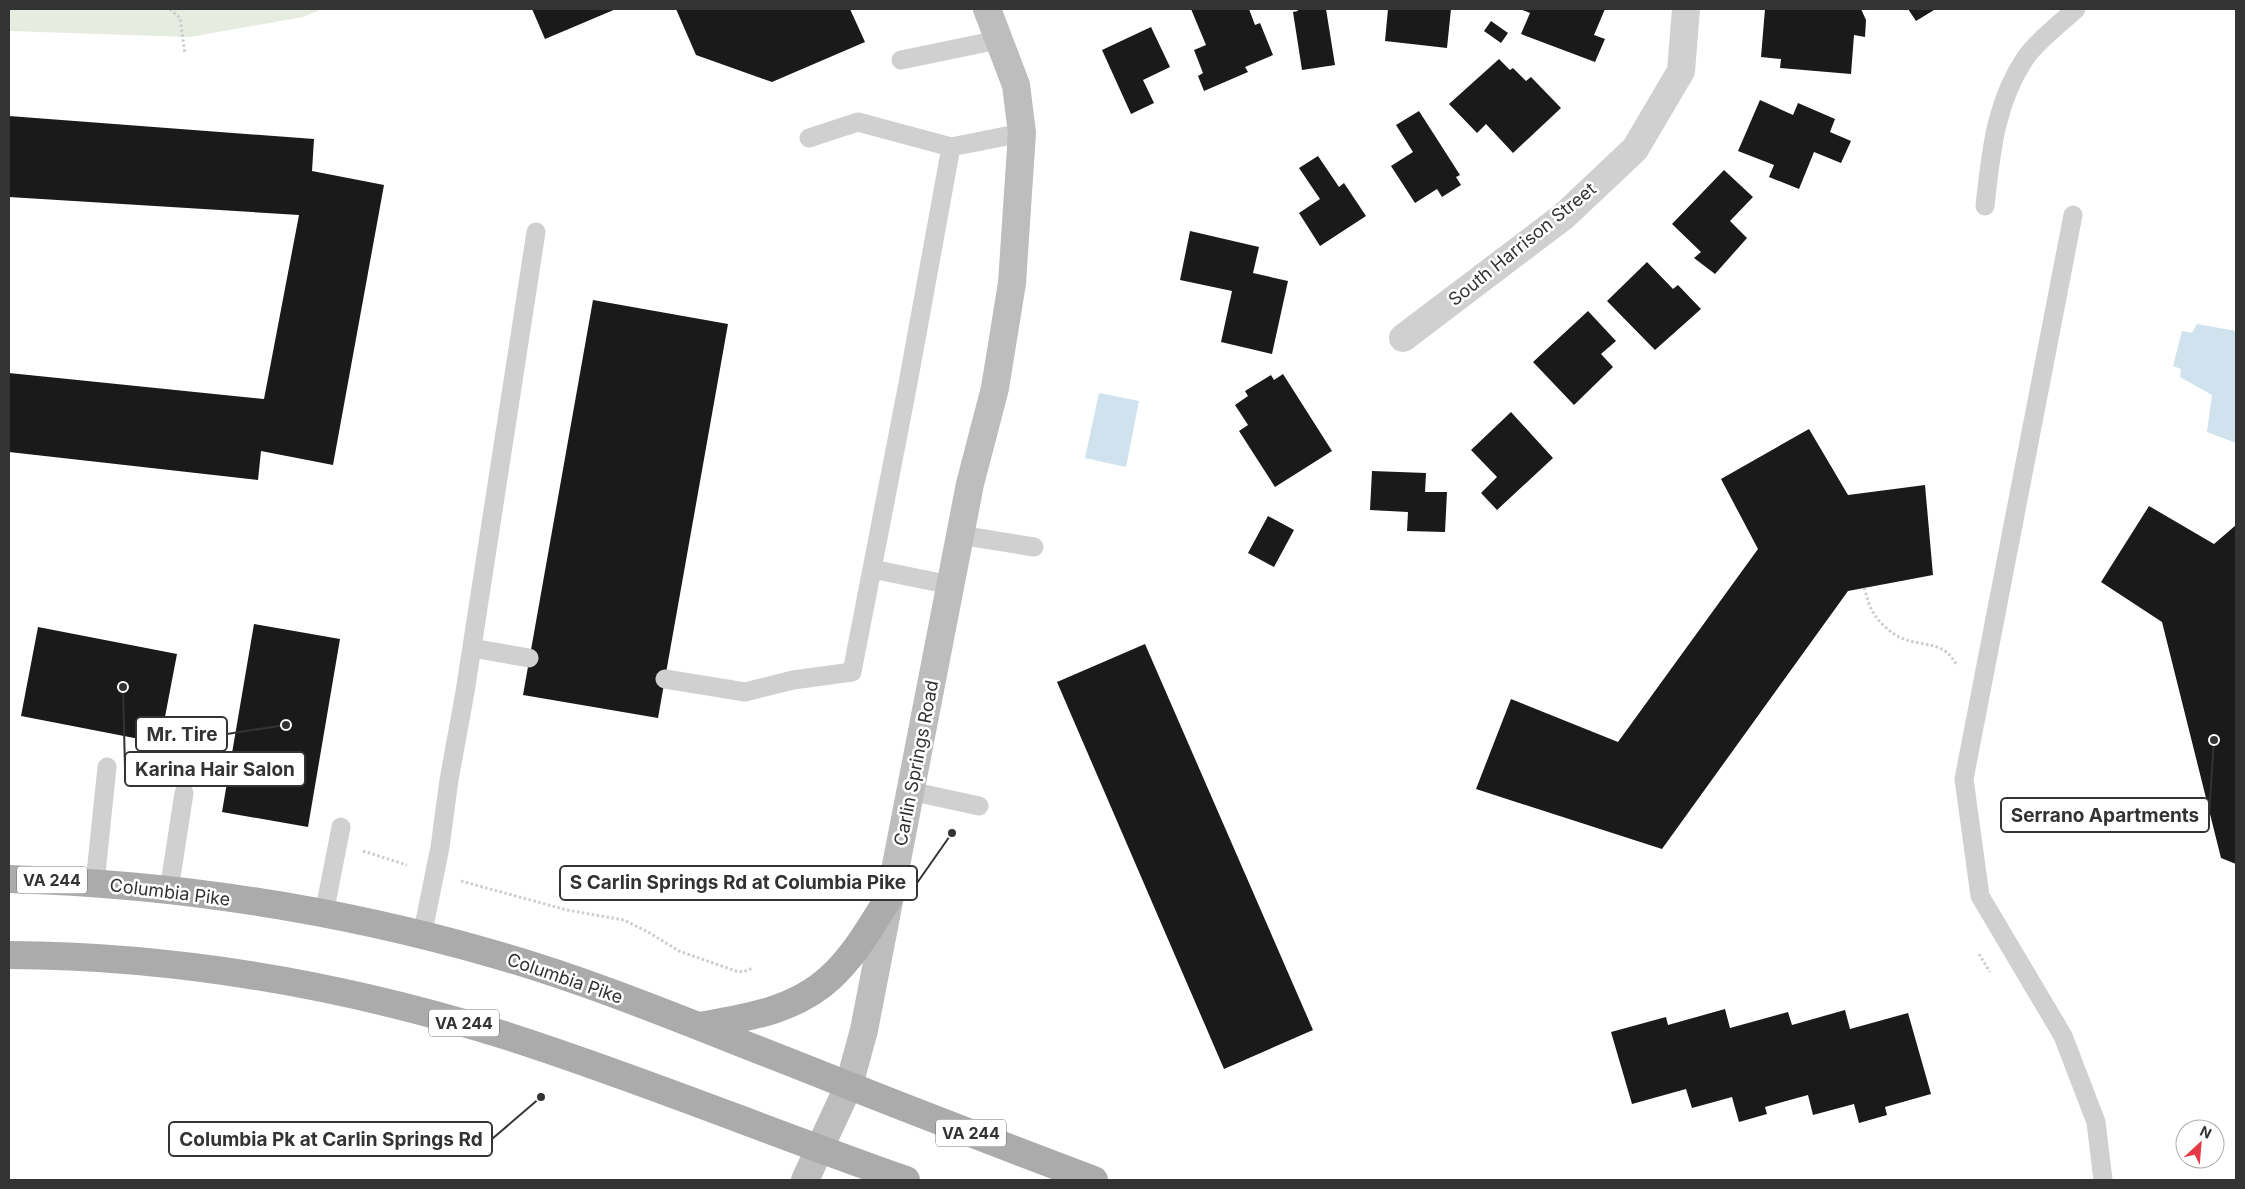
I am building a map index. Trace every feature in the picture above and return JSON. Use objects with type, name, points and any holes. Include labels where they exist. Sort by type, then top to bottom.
[{"type":"main road","name":"Carlin Springs Road","points":[[806,1180],[849,1085],[868,1008],[970,484],[995,388],[1012,283],[1022,134],[1016,85],[987,9]]},
{"type":"main road","name":"Columbia Pike","points":[[9,879],[169,890],[324,914],[422,936],[546,970],[612,993],[1094,1180]]},
{"type":"main road","points":[[697,1026],[762,1014],[817,989],[831,977],[862,940],[890,896]]},
{"type":"main road","name":"VA 244","points":[[9,955],[93,958],[199,968],[255,977],[415,1010],[555,1052],[906,1180]]},
{"type":"street","name":"South Harrison Street","points":[[1403,338],[1564,216],[1635,149],[1681,71],[1686,9]]},
{"type":"lane","points":[[1985,206],[1993,135],[2007,91],[2027,55],[2076,9]]},
{"type":"lane","points":[[901,60],[998,40]]},
{"type":"lane","points":[[808,138],[858,122],[951,147],[1022,134]]},
{"type":"lane","points":[[665,679],[745,692],[793,680],[852,672],[951,147]]},
{"type":"lane","points":[[2072,216],[1964,779],[1980,896],[2063,1036],[2096,1122],[2103,1180]]},
{"type":"lane","points":[[422,936],[440,847],[536,232]]},
{"type":"lane","points":[[960,535],[1034,547]]},
{"type":"lane","points":[[872,568],[950,584]]},
{"type":"lane","points":[[472,648],[529,658]]},
{"type":"lane","points":[[95,884],[107,767]]},
{"type":"lane","points":[[910,791],[979,806]]},
{"type":"lane","points":[[169,890],[184,793]]},
{"type":"lane","points":[[324,914],[341,827]]},
{"type":"path","points":[[170,9],[180,18],[185,54]]},
{"type":"path","points":[[358,849],[412,867]]},
{"type":"path","points":[[459,880],[567,910],[624,920],[679,951],[697,958],[736,971],[743,972],[753,968]]},
{"type":"shaded area","points":[[9,9],[322,9],[303,17],[190,37],[9,31]]},
{"type":"water","points":[[2197,324],[2236,331],[2236,443],[2207,432],[2212,395],[2180,377],[2181,369],[2173,366],[2182,331],[2192,333]]},
{"type":"water","points":[[1099,393],[1139,401],[1126,467],[1085,458]]},
{"type":"building","points":[[532,9],[616,9],[545,39]]},
{"type":"building","points":[[676,9],[850,9],[865,42],[772,82],[696,55]]},
{"type":"building","points":[[1191,9],[1249,9],[1255,25],[1260,23],[1273,55],[1245,67],[1248,72],[1204,91],[1198,76],[1203,73],[1194,50],[1206,45]]},
{"type":"building","points":[[1297,9],[1326,9],[1335,65],[1302,70],[1293,12],[1298,11]]},
{"type":"building","points":[[1388,9],[1451,9],[1447,48],[1385,41]]},
{"type":"building","points":[[1520,9],[1605,9],[1594,35],[1605,39],[1595,62],[1521,34],[1530,13]]},
{"type":"building","points":[[1765,9],[1861,9],[1866,20],[1865,37],[1854,35],[1851,74],[1780,68],[1781,59],[1761,57]]},
{"type":"building","points":[[1908,9],[1933,9],[1934,10],[1916,21]]},
{"type":"building","points":[[1491,21],[1508,33],[1501,43],[1484,31]]},
{"type":"building","points":[[1151,27],[1170,67],[1143,80],[1154,103],[1131,114],[1102,50]]},
{"type":"building","points":[[1499,59],[1510,70],[1513,68],[1526,81],[1531,77],[1561,108],[1513,153],[1486,124],[1477,133],[1449,104]]},
{"type":"building","points":[[1760,100],[1793,115],[1798,103],[1835,119],[1830,132],[1851,141],[1841,163],[1814,152],[1799,189],[1769,177],[1774,165],[1738,151]]},
{"type":"building","points":[[1419,111],[1460,175],[1456,177],[1461,185],[1442,197],[1437,189],[1415,203],[1391,166],[1413,152],[1396,125]]},
{"type":"building","points":[[9,116],[314,139],[312,171],[384,185],[333,465],[261,451],[258,480],[9,452],[9,373],[264,399],[299,215],[9,197]]},
{"type":"building","points":[[1318,156],[1339,187],[1344,183],[1366,216],[1320,246],[1299,213],[1320,199],[1299,168]]},
{"type":"building","points":[[1724,170],[1753,197],[1730,221],[1747,238],[1715,274],[1694,258],[1701,252],[1672,224]]},
{"type":"building","points":[[1190,231],[1259,247],[1253,273],[1288,281],[1272,354],[1221,342],[1232,291],[1180,280]]},
{"type":"building","points":[[1647,262],[1673,289],[1678,285],[1701,309],[1655,350],[1607,301]]},
{"type":"building","points":[[593,300],[728,324],[658,718],[523,695]]},
{"type":"building","points":[[1588,311],[1616,341],[1601,354],[1613,367],[1574,405],[1533,362]]},
{"type":"building","points":[[1283,374],[1332,451],[1275,487],[1239,431],[1248,425],[1235,405],[1248,396],[1245,391],[1271,375],[1274,380]]},
{"type":"building","points":[[1511,412],[1553,458],[1497,510],[1481,493],[1497,477],[1471,450]]},
{"type":"building","points":[[1809,429],[1848,495],[1925,485],[1933,575],[1848,591],[1662,849],[1476,789],[1511,699],[1618,742],[1758,549],[1721,479]]},
{"type":"building","points":[[1372,471],[1426,473],[1425,492],[1447,492],[1445,532],[1407,531],[1408,512],[1370,510]]},
{"type":"building","points":[[2149,506],[2214,544],[2236,525],[2236,864],[2221,858],[2162,622],[2101,582]]},
{"type":"building","points":[[1268,516],[1294,530],[1274,567],[1248,553]]},
{"type":"building","points":[[254,624],[340,639],[308,827],[222,812]]},
{"type":"building","points":[[38,627],[177,654],[160,743],[21,716]]},
{"type":"building","points":[[1145,644],[1313,1030],[1224,1069],[1057,682]]},
{"type":"building","points":[[1725,1009],[1730,1028],[1788,1012],[1792,1025],[1845,1010],[1850,1029],[1908,1013],[1931,1094],[1885,1107],[1887,1115],[1859,1123],[1854,1104],[1813,1115],[1808,1095],[1765,1107],[1767,1114],[1739,1122],[1732,1097],[1692,1108],[1686,1089],[1632,1104],[1611,1032],[1666,1017],[1668,1025]]},
{"type":"place","name":"Karina Hair Salon","points":[[123,687]]},
{"type":"place","name":"Mr. Tire","points":[[286,725]]},
{"type":"place","name":"Serrano Apartments","points":[[2214,740]]},
{"type":"place","name":"S Carlin Springs Rd at Columbia Pike","points":[[952,833]]},
{"type":"place","name":"Columbia Pk at Carlin Springs Rd","points":[[541,1097]]}]
